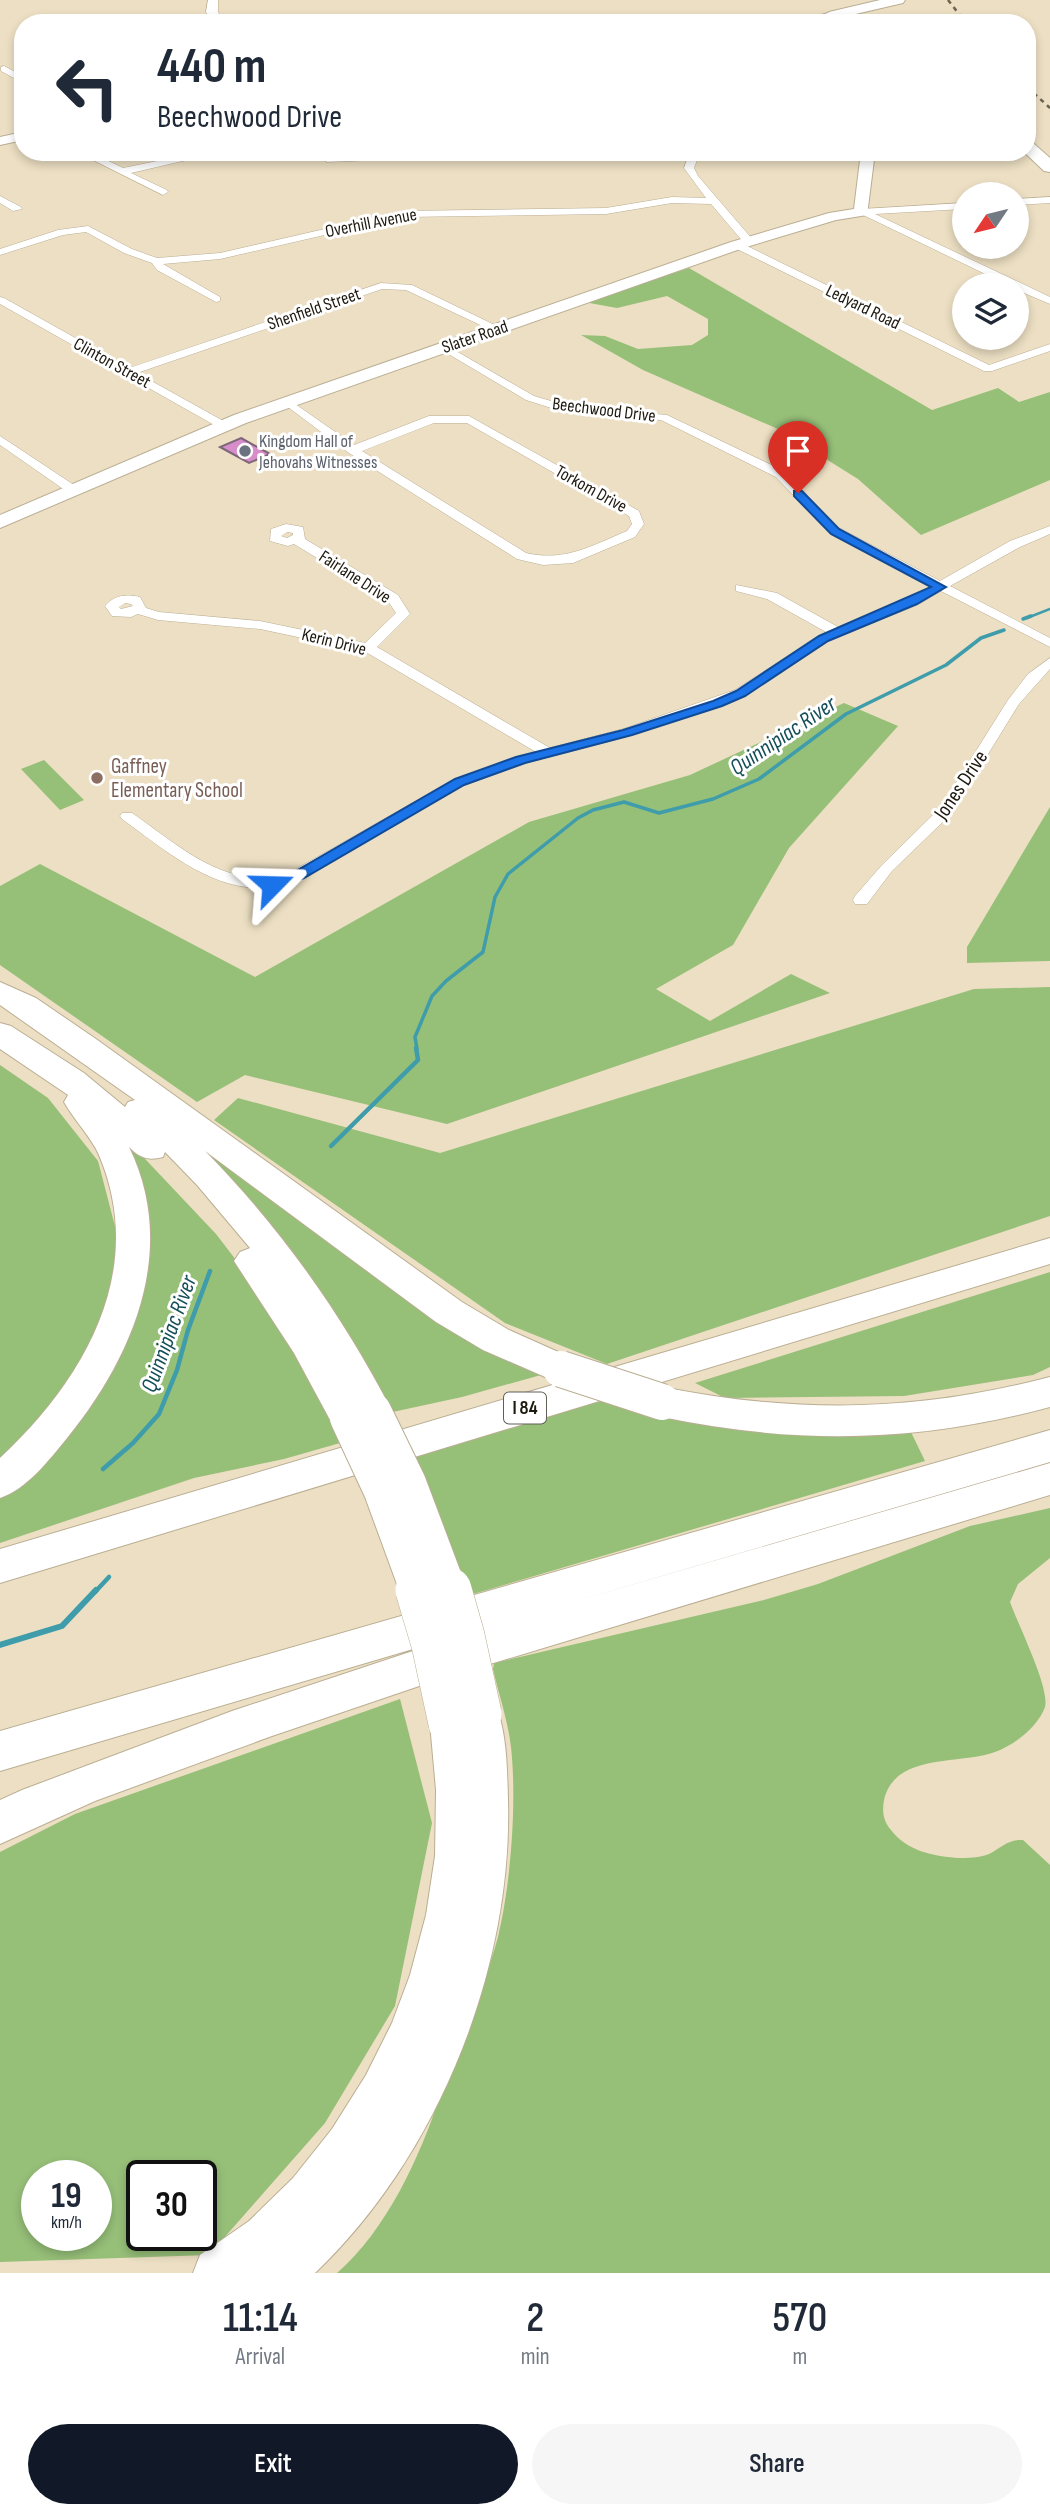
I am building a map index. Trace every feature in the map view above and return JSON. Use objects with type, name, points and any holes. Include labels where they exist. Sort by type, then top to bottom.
[{"type":"highway","points":[[0,992],[18,1000],[85,1047],[449,1312],[503,1343],[561,1369],[662,1402],[764,1419],[877,1422],[953,1414],[1050,1392]]},
{"type":"highway","points":[[0,1000],[143,1113],[214,1182],[303,1292],[340,1350],[361,1414],[379,1484],[415,1580],[438,1660],[465,1719],[487,1792],[485,1879],[476,1935],[454,2009],[423,2081],[381,2154],[328,2224],[277,2273]]},
{"type":"highway","points":[[14,1043],[50,1063],[99,1102],[202,1200],[244,1251],[361,1414]]},
{"type":"highway","points":[[0,1482],[55,1429],[94,1376],[122,1315],[133,1265],[134,1234],[128,1197],[108,1142],[83,1105],[14,1043]]},
{"type":"highway","points":[[914,1292],[972,1262],[1050,1232]]},
{"type":"highway","name":"I 84","points":[[0,1566],[1050,1251]]},
{"type":"highway","points":[[0,1751],[1050,1446]]},
{"type":"highway","points":[[0,1823],[55,1797],[171,1753],[385,1678],[1050,1479]]},
{"type":"highway","points":[[218,2273],[269,2236],[322,2180],[371,2109],[414,2027],[438,1961],[455,1879],[465,1719]]},
{"type":"main road","points":[[855,14],[898,0]]},
{"type":"main road","points":[[818,6],[832,14]]},
{"type":"main road","points":[[1036,154],[1050,167]]},
{"type":"main road","points":[[862,212],[867,161]]},
{"type":"main road","name":"Slater Road","points":[[0,522],[223,426],[288,402],[743,244],[834,216],[862,212]]},
{"type":"street","points":[[4,69],[14,75]]},
{"type":"street","points":[[98,161],[163,192]]},
{"type":"street","points":[[120,173],[175,161]]},
{"type":"street","points":[[692,161],[689,168],[694,177],[743,244]]},
{"type":"street","points":[[672,200],[682,194],[694,177]]},
{"type":"street","points":[[0,199],[17,209]]},
{"type":"street","name":"Overhill Avenue","points":[[0,251],[62,232],[88,229],[128,251],[156,261],[220,256],[403,214],[594,211],[672,200],[713,201]]},
{"type":"street","points":[[1029,201],[1050,200]]},
{"type":"street","name":"Slater Road","points":[[862,212],[952,206]]},
{"type":"street","points":[[862,212],[991,273]]},
{"type":"street","name":"Ledyard Road","points":[[743,244],[988,369],[1050,348]]},
{"type":"street","name":"Overhill Avenue","points":[[156,261],[162,268],[216,299]]},
{"type":"street","name":"Shenfield Street","points":[[128,372],[381,286],[408,287],[497,329]]},
{"type":"street","points":[[1029,291],[1050,301]]},
{"type":"street","name":"Clinton Street","points":[[0,300],[223,426]]},
{"type":"street","points":[[0,316],[18,310]]},
{"type":"street","name":"Beechwood Drive","points":[[444,348],[530,398],[567,409],[663,417],[780,474],[835,531],[1050,643]]},
{"type":"street","name":"Torkom Drive","points":[[288,402],[354,450],[522,556],[543,561],[568,559],[631,534],[638,524],[635,514],[469,420],[433,419],[354,450]]},
{"type":"street","points":[[0,440],[74,490]]},
{"type":"street","points":[[127,816],[226,881],[255,886],[272,885],[299,875],[442,790],[500,767],[628,732],[718,703],[740,693],[836,632],[912,601],[1015,544],[1050,530]]},
{"type":"street","name":"Fairlane Drive","points":[[297,540],[393,598],[403,614],[368,648]]},
{"type":"street","points":[[741,588],[772,596],[836,632]]},
{"type":"street","name":"Kerin Drive","points":[[137,610],[158,616],[260,625],[368,648],[548,752]]},
{"type":"street","name":"Jones Drive","points":[[861,900],[887,868],[946,811],[1018,695],[1050,662]]},
{"type":"green space","points":[[689,268],[932,410],[998,388],[1019,402],[1050,392],[1050,480],[921,535],[858,479],[778,429],[643,370],[581,335],[605,336],[638,349],[692,345],[708,335],[708,319],[667,296],[617,308],[584,302]]},
{"type":"green space","points":[[844,703],[898,726],[789,848],[733,945],[656,989],[710,1021],[791,974],[830,993],[447,1124],[245,1075],[197,1102],[0,965],[0,886],[40,864],[255,977],[529,822],[690,775]]},
{"type":"green space","points":[[44,760],[84,800],[60,810],[21,769]]},
{"type":"green space","points":[[1050,807],[1050,961],[967,963],[967,947]]},
{"type":"green space","points":[[1050,987],[1050,1216],[607,1364],[505,1323],[214,1120],[238,1098],[440,1153],[974,989]]},
{"type":"green space","points":[[0,1065],[48,1098],[98,1161],[117,1234],[112,1318],[60,1406],[0,1463]]},
{"type":"green space","points":[[169,1118],[548,1373],[462,1397],[388,1413]]},
{"type":"green space","points":[[131,1144],[216,1234],[249,1277],[347,1441],[284,1459],[194,1478],[0,1543],[0,1495],[31,1472],[82,1418],[118,1356],[125,1147]]},
{"type":"green space","points":[[1050,1272],[1050,1367],[1033,1375],[904,1396],[725,1398],[695,1383]]},
{"type":"green space","points":[[612,1396],[909,1428],[925,1461],[463,1597],[410,1459]]},
{"type":"green space","points":[[1050,1508],[1050,1558],[1018,1584],[1010,1602],[1043,1686],[1045,1707],[1042,1714],[1024,1734],[995,1752],[931,1763],[901,1774],[891,1785],[883,1808],[888,1827],[905,1843],[921,1851],[948,1857],[973,1857],[989,1854],[1009,1842],[1023,1840],[1050,1865],[1050,2273],[337,2273],[355,2256],[386,2215],[412,2168],[478,1998],[498,1937],[509,1867],[513,1768],[510,1737],[493,1669],[494,1663],[764,1600],[818,1584],[970,1526]]},
{"type":"green space","points":[[400,1699],[432,1823],[395,2006],[325,2123],[217,2246],[217,2160],[126,2160],[126,2251],[213,2251],[209,2255],[0,2262],[0,1852],[75,1814]]},
{"type":"building","name":"Kingdom Hall of Jehovahs Witnesses","points":[[241,438],[270,454],[249,463],[220,447]]},
{"type":"waterway","name":"Quinnipiac River","points":[[1027,618],[1050,609]]},
{"type":"waterway","name":"Quinnipiac River","points":[[1023,619],[1031,616]]},
{"type":"waterway","name":"Quinnipiac River","points":[[417,1049],[415,1037],[432,996],[446,981],[483,952],[495,897],[508,874],[578,818],[593,810],[624,802],[659,813],[713,799],[759,779],[846,714],[946,665],[981,638],[1004,630]]},
{"type":"waterway","name":"Quinnipiac River","points":[[331,1146],[418,1060],[416,1048]]},
{"type":"waterway","name":"Quinnipiac River","points":[[103,1469],[133,1443],[159,1414],[177,1370],[188,1330],[210,1271]]},
{"type":"waterway","name":"Quinnipiac River","points":[[95,1592],[109,1577]]},
{"type":"waterway","name":"Quinnipiac River","points":[[0,1645],[62,1626],[96,1590]]},
{"type":"railway","points":[[948,0],[959,14]]},
{"type":"railway","points":[[1036,95],[1050,108]]},
{"type":"place","name":"Kingdom Hall of Jehovahs Witnesses","points":[[245,451]]},
{"type":"place","name":"Gaffney Elementary School","points":[[97,778]]},
{"type":"route","points":[[272,885],[299,875],[442,790],[521,760],[628,732],[718,703],[740,693],[823,638],[940,587],[835,531],[798,493]]}]
